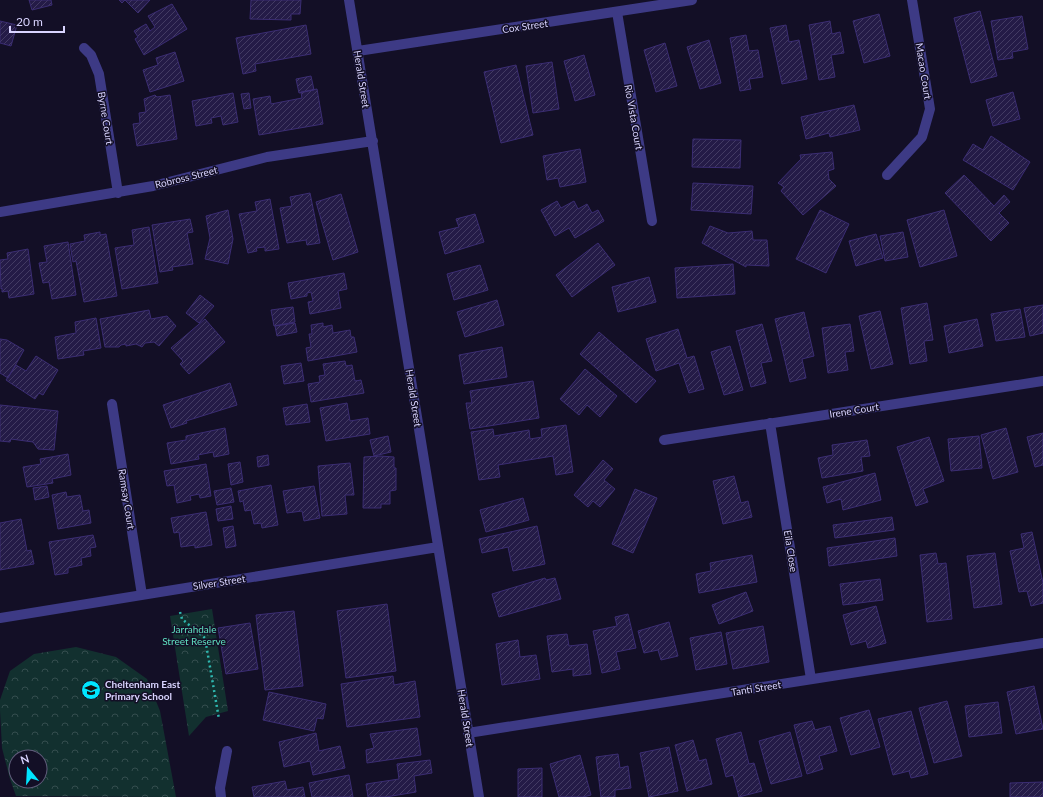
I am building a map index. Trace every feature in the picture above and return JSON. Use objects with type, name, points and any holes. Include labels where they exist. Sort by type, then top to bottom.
[{"type":"street","name":"Herald Street","points":[[349,0],[478,797]]},
{"type":"street","name":"Cox Street","points":[[358,51],[692,0]]},
{"type":"street","name":"Macao Court","points":[[887,175],[922,137],[930,109],[912,0]]},
{"type":"street","name":"Rio Vista Court","points":[[616,12],[652,221]]},
{"type":"street","name":"Byrne Court","points":[[84,48],[93,60],[99,74],[118,193]]},
{"type":"street","name":"Robross Street","points":[[0,212],[153,186],[267,157],[372,141]]},
{"type":"street","name":"Irene Court","points":[[664,440],[1043,381]]},
{"type":"street","name":"Ramsay Court","points":[[112,404],[142,595]]},
{"type":"street","name":"Eila Close","points":[[770,423],[811,679]]},
{"type":"street","name":"Silver Street","points":[[0,618],[438,547]]},
{"type":"street","name":"Tanti Street","points":[[468,733],[1043,643]]},
{"type":"street","points":[[221,797],[220,788],[227,751]]},
{"type":"path","points":[[180,612],[182,619],[205,638],[219,718]]},
{"type":"green space","name":"Jarrahdale Street Reserve","points":[[212,609],[228,711],[206,717],[189,736],[170,616]]},
{"type":"green space","name":"Cheltenham East Primary School","points":[[76,647],[116,657],[147,679],[160,711],[176,797],[16,796],[14,789],[48,789],[48,749],[8,749],[8,771],[2,748],[0,700],[10,671],[34,654]]},
{"type":"building","points":[[29,0],[51,0],[52,5],[32,10]]},
{"type":"building","points":[[125,0],[150,0],[138,13]]},
{"type":"building","points":[[251,0],[301,0],[300,14],[291,14],[291,20],[250,19]]},
{"type":"building","points":[[172,4],[187,29],[144,55],[135,39],[138,37],[134,31],[146,24],[150,31],[155,27],[148,16]]},
{"type":"building","points":[[980,11],[997,76],[971,83],[954,18]]},
{"type":"building","points":[[879,14],[890,56],[864,63],[853,21]]},
{"type":"building","points":[[1022,16],[1028,49],[1012,52],[1013,58],[998,60],[991,21]]},
{"type":"building","points":[[0,21],[17,25],[11,46],[0,43]]},
{"type":"building","points":[[830,21],[832,34],[840,32],[844,53],[831,55],[835,77],[819,80],[809,25]]},
{"type":"building","points":[[306,25],[311,54],[255,64],[256,71],[243,74],[236,38]]},
{"type":"building","points":[[786,25],[789,42],[799,40],[807,79],[782,84],[770,28]]},
{"type":"building","points":[[746,35],[749,51],[758,50],[763,77],[749,79],[751,89],[740,91],[730,38]]},
{"type":"building","points":[[709,40],[721,83],[700,89],[687,47]]},
{"type":"building","points":[[665,43],[677,86],[656,92],[644,50]]},
{"type":"building","points":[[175,52],[184,81],[150,92],[143,70],[158,65],[156,58]]},
{"type":"building","points":[[584,55],[595,95],[575,101],[564,61]]},
{"type":"building","points":[[552,62],[559,109],[533,113],[526,66]]},
{"type":"building","points":[[516,65],[533,135],[501,143],[484,72]]},
{"type":"building","points":[[311,76],[314,90],[299,93],[296,79]]},
{"type":"building","points":[[317,89],[323,124],[259,135],[253,99],[270,96],[271,104],[302,98],[301,92]]},
{"type":"building","points":[[1013,92],[1020,119],[993,126],[986,100]]},
{"type":"building","points":[[233,93],[238,122],[223,125],[221,116],[211,118],[212,123],[196,126],[192,101]]},
{"type":"building","points":[[249,93],[251,108],[244,109],[241,94]]},
{"type":"building","points":[[155,95],[157,97],[170,95],[177,139],[137,146],[133,124],[140,123],[139,113],[146,112],[144,99]]},
{"type":"building","points":[[854,105],[860,130],[830,137],[829,133],[806,139],[801,117]]},
{"type":"building","points":[[991,136],[1030,162],[1013,190],[963,160],[973,144],[983,150]]},
{"type":"building","points":[[693,139],[741,140],[740,168],[692,167]]},
{"type":"building","points":[[580,149],[586,182],[560,187],[558,178],[547,180],[543,156]]},
{"type":"building","points":[[832,152],[834,169],[828,171],[829,179],[836,186],[803,215],[781,191],[784,187],[778,183],[801,159],[800,155]]},
{"type":"building","points":[[964,175],[994,206],[1004,195],[1010,202],[999,213],[1009,223],[991,241],[945,193]]},
{"type":"building","points":[[693,183],[753,186],[751,214],[691,210]]},
{"type":"building","points":[[310,193],[320,243],[307,245],[306,240],[287,243],[280,208],[292,206],[290,197]]},
{"type":"building","points":[[341,194],[358,252],[333,260],[316,202]]},
{"type":"building","points":[[270,199],[279,249],[265,251],[265,247],[256,248],[257,251],[248,253],[239,214],[257,211],[255,202]]},
{"type":"building","points":[[557,201],[561,208],[574,201],[578,209],[587,204],[592,213],[598,210],[604,221],[575,238],[569,228],[555,236],[541,210]]},
{"type":"building","points":[[228,210],[233,239],[228,264],[205,259],[210,238],[206,216]]},
{"type":"building","points":[[820,210],[849,224],[826,273],[796,259]]},
{"type":"building","points":[[944,210],[957,256],[920,267],[907,220]]},
{"type":"building","points":[[475,214],[484,242],[445,254],[439,232],[459,227],[456,219]]},
{"type":"building","points":[[190,219],[193,232],[187,233],[193,264],[172,267],[173,270],[160,272],[152,225]]},
{"type":"building","points":[[710,226],[728,233],[752,231],[753,240],[767,240],[769,266],[746,265],[746,267],[702,243]]},
{"type":"building","points":[[149,227],[158,283],[122,289],[115,248],[134,245],[132,230]]},
{"type":"building","points":[[100,232],[100,235],[106,234],[117,296],[84,302],[76,261],[73,262],[70,244],[85,241],[84,235]]},
{"type":"building","points":[[903,232],[908,257],[885,261],[880,236]]},
{"type":"building","points":[[876,234],[883,258],[856,266],[849,241]]},
{"type":"building","points":[[68,242],[76,295],[52,299],[49,282],[43,283],[39,263],[47,262],[44,246]]},
{"type":"building","points":[[598,243],[615,265],[572,297],[556,275]]},
{"type":"building","points":[[28,249],[34,294],[9,298],[8,291],[2,292],[2,288],[1,289],[0,260],[8,259],[7,253]]},
{"type":"building","points":[[733,264],[735,294],[677,298],[675,268]]},
{"type":"building","points":[[480,265],[488,290],[454,300],[447,274]]},
{"type":"building","points":[[344,273],[347,289],[338,291],[341,308],[310,314],[308,302],[313,301],[311,292],[307,293],[307,296],[291,299],[288,283]]},
{"type":"building","points":[[649,277],[656,302],[618,312],[612,287]]},
{"type":"building","points":[[200,295],[214,306],[199,323],[186,313]]},
{"type":"building","points":[[497,300],[504,325],[465,337],[457,312]]},
{"type":"building","points":[[927,303],[933,340],[924,341],[927,361],[910,364],[901,308]]},
{"type":"building","points":[[1043,305],[1043,333],[1030,336],[1024,308]]},
{"type":"building","points":[[293,307],[295,322],[274,326],[271,310]]},
{"type":"building","points":[[1020,309],[1025,337],[996,341],[991,314]]},
{"type":"building","points":[[149,310],[151,319],[167,316],[176,326],[159,346],[154,342],[145,343],[142,347],[136,344],[126,346],[126,344],[119,347],[105,347],[100,319]]},
{"type":"building","points":[[880,311],[893,364],[871,369],[859,316]]},
{"type":"building","points":[[804,312],[814,356],[802,359],[806,378],[790,382],[775,319]]},
{"type":"building","points":[[96,318],[101,348],[83,351],[84,355],[58,359],[55,337],[76,333],[75,322]]},
{"type":"building","points":[[205,319],[225,342],[189,374],[180,364],[183,361],[171,348]]},
{"type":"building","points":[[977,319],[983,346],[949,353],[944,326]]},
{"type":"building","points":[[295,323],[297,332],[277,336],[275,326]]},
{"type":"building","points":[[323,323],[323,327],[332,325],[333,333],[350,330],[351,337],[354,337],[357,352],[308,361],[306,348],[311,347],[309,334],[312,334],[311,325]]},
{"type":"building","points":[[762,324],[772,361],[761,363],[766,383],[751,387],[736,331]]},
{"type":"building","points":[[850,324],[854,351],[845,352],[848,370],[828,373],[822,328]]},
{"type":"building","points":[[678,329],[687,358],[694,356],[704,389],[689,393],[679,363],[656,371],[646,339]]},
{"type":"building","points":[[599,332],[656,381],[636,403],[580,354]]},
{"type":"building","points":[[0,339],[7,340],[24,350],[8,378],[0,373]]},
{"type":"building","points":[[730,346],[743,390],[724,395],[711,352]]},
{"type":"building","points":[[502,347],[507,377],[464,384],[459,355]]},
{"type":"building","points":[[36,356],[58,370],[43,395],[39,393],[35,399],[6,380],[16,365],[26,371]]},
{"type":"building","points":[[345,361],[346,366],[352,365],[355,381],[361,380],[364,393],[311,402],[308,384],[320,382],[319,376],[325,375],[323,364]]},
{"type":"building","points":[[301,363],[304,381],[284,384],[281,366]]},
{"type":"building","points":[[585,369],[617,396],[600,417],[587,405],[579,415],[560,399]]},
{"type":"building","points":[[533,381],[539,418],[470,429],[466,403],[472,403],[470,391]]},
{"type":"building","points":[[230,383],[237,405],[186,421],[187,423],[171,428],[163,405]]},
{"type":"building","points":[[347,403],[350,421],[368,418],[370,434],[326,441],[320,408]]},
{"type":"building","points":[[307,404],[310,422],[286,425],[283,408]]},
{"type":"building","points":[[0,405],[58,411],[54,450],[38,449],[33,442],[11,439],[10,442],[0,441]]},
{"type":"building","points":[[566,425],[573,472],[556,475],[553,456],[498,465],[500,477],[479,480],[471,432],[493,429],[494,436],[529,430],[530,439],[542,437],[541,429]]},
{"type":"building","points":[[225,428],[229,454],[214,457],[213,452],[198,455],[199,459],[171,464],[167,443],[186,440],[186,436]]},
{"type":"building","points":[[1006,428],[1018,472],[993,479],[981,435]]},
{"type":"building","points":[[1043,433],[1043,465],[1035,467],[1027,437]]},
{"type":"building","points":[[388,436],[391,452],[374,456],[370,440]]},
{"type":"building","points":[[979,436],[982,468],[951,471],[948,439]]},
{"type":"building","points":[[929,437],[944,481],[923,489],[928,502],[916,506],[897,447]]},
{"type":"building","points":[[867,440],[870,456],[861,457],[863,471],[822,478],[818,458],[833,455],[832,445]]},
{"type":"building","points":[[68,454],[71,475],[52,479],[53,483],[27,487],[23,467],[41,464],[40,459]]},
{"type":"building","points":[[268,455],[269,465],[258,467],[257,457]]},
{"type":"building","points":[[364,457],[394,457],[394,468],[396,468],[396,490],[390,491],[390,504],[381,504],[381,508],[363,508]]},
{"type":"building","points":[[603,460],[613,469],[604,480],[615,489],[600,507],[593,501],[588,507],[574,495]]},
{"type":"building","points":[[240,462],[243,482],[231,485],[228,464]]},
{"type":"building","points":[[350,463],[354,495],[345,495],[347,514],[322,516],[318,466]]},
{"type":"building","points":[[206,464],[211,496],[200,498],[199,494],[190,496],[191,500],[177,503],[174,485],[167,486],[164,471]]},
{"type":"building","points":[[875,473],[881,500],[843,510],[841,499],[827,503],[823,487]]},
{"type":"building","points":[[734,476],[741,503],[748,501],[752,517],[723,524],[713,481]]},
{"type":"building","points":[[271,485],[278,525],[262,528],[261,523],[254,524],[251,510],[245,511],[243,501],[240,502],[238,491]]},
{"type":"building","points":[[47,486],[49,497],[35,500],[33,488]]},
{"type":"building","points":[[314,486],[320,518],[304,521],[302,511],[287,513],[283,491]]},
{"type":"building","points":[[231,488],[234,502],[217,505],[214,491]]},
{"type":"building","points":[[635,489],[657,498],[633,553],[612,544]]},
{"type":"building","points":[[66,492],[67,497],[80,495],[83,511],[89,510],[91,523],[58,529],[52,495]]},
{"type":"building","points":[[523,498],[529,520],[486,532],[480,510]]},
{"type":"building","points":[[231,506],[233,519],[218,521],[216,509]]},
{"type":"building","points":[[206,512],[212,545],[195,548],[195,545],[181,547],[179,532],[174,533],[171,518]]},
{"type":"building","points":[[892,517],[894,530],[835,538],[833,525]]},
{"type":"building","points":[[21,519],[27,551],[31,550],[34,564],[0,570],[0,523]]},
{"type":"building","points":[[233,526],[236,546],[226,548],[223,528]]},
{"type":"building","points":[[537,526],[545,564],[513,571],[508,547],[482,553],[479,539]]},
{"type":"building","points":[[1032,532],[1043,583],[1043,603],[1031,606],[1027,591],[1019,592],[1010,551],[1024,548],[1021,534]]},
{"type":"building","points":[[93,535],[96,547],[90,548],[91,556],[81,558],[82,565],[68,568],[68,573],[55,575],[49,542]]},
{"type":"building","points":[[895,538],[897,556],[829,566],[827,548]]},
{"type":"building","points":[[936,553],[938,564],[946,563],[952,619],[927,622],[920,555]]},
{"type":"building","points":[[995,553],[1002,604],[974,608],[967,556]]},
{"type":"building","points":[[752,555],[757,582],[699,593],[696,574],[711,571],[710,563]]},
{"type":"building","points":[[545,578],[546,580],[555,578],[561,599],[499,617],[492,594]]},
{"type":"building","points":[[880,579],[883,600],[843,605],[840,584]]},
{"type":"building","points":[[746,592],[753,611],[719,624],[712,605]]},
{"type":"building","points":[[387,604],[396,671],[346,678],[337,611]]},
{"type":"building","points":[[876,606],[886,643],[868,648],[866,641],[851,645],[843,615]]},
{"type":"building","points":[[294,611],[303,686],[265,690],[256,615]]},
{"type":"building","points":[[628,614],[636,648],[616,652],[620,669],[602,673],[593,631],[617,626],[615,617]]},
{"type":"building","points":[[669,622],[678,656],[661,660],[658,650],[644,653],[638,631]]},
{"type":"building","points":[[250,623],[258,669],[226,674],[218,628]]},
{"type":"building","points":[[763,626],[769,662],[733,669],[726,633]]},
{"type":"building","points":[[721,632],[727,664],[696,670],[690,638]]},
{"type":"building","points":[[567,634],[569,646],[587,644],[591,674],[573,676],[573,669],[552,672],[547,636]]},
{"type":"building","points":[[518,640],[520,657],[536,655],[540,679],[502,685],[496,644]]},
{"type":"building","points":[[393,676],[394,685],[415,681],[420,717],[347,727],[341,684]]},
{"type":"building","points":[[1034,686],[1043,729],[1016,734],[1007,692]]},
{"type":"building","points":[[269,692],[326,704],[323,719],[317,718],[314,731],[263,720]]},
{"type":"building","points":[[947,701],[962,756],[934,763],[919,708]]},
{"type":"building","points":[[998,702],[1002,733],[969,737],[965,706]]},
{"type":"building","points":[[869,710],[880,747],[851,755],[840,718]]},
{"type":"building","points":[[911,711],[928,774],[911,778],[909,771],[893,775],[878,719]]},
{"type":"building","points":[[812,721],[815,730],[830,726],[837,751],[819,756],[823,769],[807,774],[794,725]]},
{"type":"building","points":[[417,728],[421,755],[367,763],[366,750],[374,748],[370,734]]},
{"type":"building","points":[[741,732],[749,764],[754,763],[762,791],[739,797],[733,775],[726,777],[716,739]]},
{"type":"building","points":[[790,732],[802,776],[771,784],[759,741]]},
{"type":"building","points":[[316,733],[319,751],[340,746],[345,768],[313,775],[310,761],[284,767],[279,742]]},
{"type":"building","points":[[693,740],[699,761],[706,759],[712,784],[687,791],[675,745]]},
{"type":"building","points":[[669,747],[678,791],[649,797],[640,753]]},
{"type":"building","points":[[618,754],[620,768],[628,766],[631,788],[615,790],[615,797],[601,797],[596,757]]},
{"type":"building","points":[[580,755],[591,795],[583,797],[559,797],[550,764]]},
{"type":"building","points":[[430,760],[432,773],[414,776],[416,792],[386,797],[368,797],[366,784],[399,779],[397,764]]},
{"type":"building","points":[[542,768],[542,797],[518,797],[518,769]]},
{"type":"building","points":[[349,775],[353,797],[312,797],[309,783]]},
{"type":"building","points":[[285,781],[287,790],[303,787],[305,797],[254,797],[252,787]]},
{"type":"building","points":[[1043,782],[1043,797],[1010,797],[1010,783]]},
{"type":"place","name":"Cheltenham East Primary School","points":[[91,690]]}]
